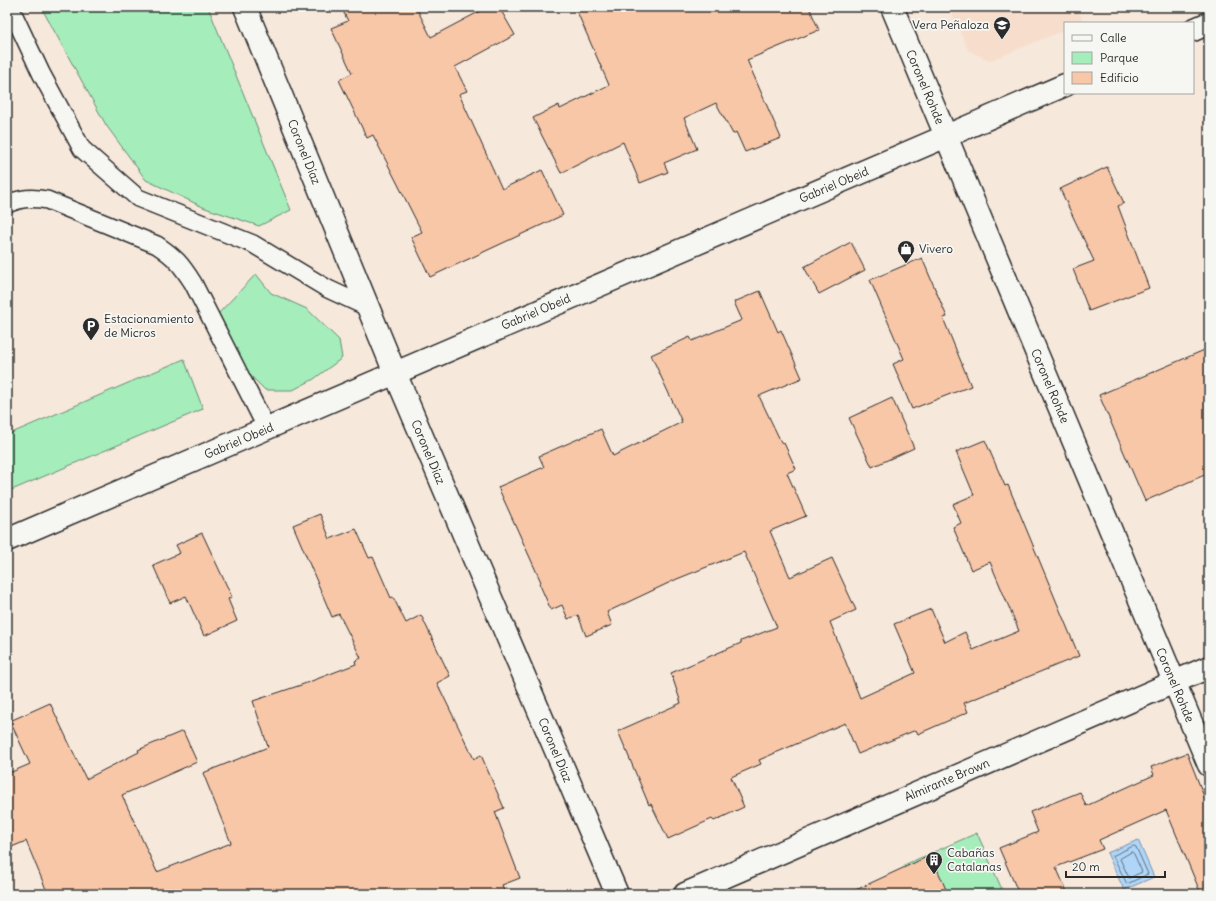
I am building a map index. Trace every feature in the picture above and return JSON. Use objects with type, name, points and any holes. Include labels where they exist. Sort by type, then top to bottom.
[{"type":"street","name":"Coronel Díaz","points":[[245,7],[367,307],[617,894]]},
{"type":"street","name":"Coronel Rohde","points":[[892,7],[1209,765]]},
{"type":"street","points":[[1194,30],[1209,23]]},
{"type":"street","name":"Gabriel Obeid","points":[[7,540],[1064,85]]},
{"type":"street","name":"Almirante Brown","points":[[685,894],[1209,667]]},
{"type":"lane","points":[[10,7],[41,73],[82,149],[138,198],[254,244],[328,288],[367,307]]},
{"type":"lane","points":[[7,204],[32,197],[47,200],[157,245],[171,254],[183,266],[193,283],[266,429]]},
{"type":"shaded area","name":"Vera Peñaloza","points":[[949,7],[1077,7],[1083,22],[1064,22],[1064,30],[989,61],[968,50]]},
{"type":"green space","points":[[41,7],[208,7],[291,210],[259,226],[205,208],[146,180],[106,125]]},
{"type":"green space","points":[[256,274],[271,293],[307,309],[339,340],[342,358],[314,379],[293,390],[265,390],[245,370],[216,316]]},
{"type":"green space","points":[[184,359],[203,409],[7,492],[7,435]]},
{"type":"green space","points":[[977,833],[1004,894],[917,894],[904,865]]},
{"type":"water","points":[[1138,840],[1154,877],[1124,890],[1107,853]]},
{"type":"building","points":[[341,7],[416,7],[431,37],[488,7],[499,7],[515,35],[455,67],[467,91],[459,94],[502,189],[542,170],[563,215],[430,277],[411,237],[422,232],[373,135],[367,138],[339,80],[352,73],[331,28],[348,21]]},
{"type":"building","points":[[575,7],[809,7],[819,30],[747,60],[781,138],[745,152],[736,132],[733,134],[716,103],[684,118],[697,149],[664,163],[668,172],[640,183],[623,142],[561,173],[533,118],[559,105],[560,109],[609,85]]},
{"type":"building","points":[[1107,167],[1124,203],[1118,206],[1149,288],[1089,311],[1073,269],[1094,261],[1060,189]]},
{"type":"building","points":[[851,242],[865,270],[819,294],[804,267]]},
{"type":"building","points":[[922,258],[947,317],[943,318],[971,386],[912,409],[893,364],[904,359],[870,280]]},
{"type":"building","points":[[760,291],[778,332],[781,330],[802,378],[759,396],[796,469],[787,473],[806,516],[770,531],[790,577],[832,558],[856,610],[830,622],[860,698],[915,673],[894,624],[931,609],[945,642],[965,632],[973,650],[1019,631],[990,562],[971,570],[953,527],[961,523],[953,504],[974,495],[956,452],[985,440],[1005,486],[1008,485],[1079,656],[964,703],[968,712],[918,734],[916,730],[858,754],[845,723],[759,760],[761,764],[731,777],[744,807],[714,821],[712,819],[668,839],[651,804],[649,805],[618,731],[681,703],[671,673],[741,643],[741,641],[777,627],[744,552],[677,579],[607,612],[612,625],[586,636],[578,615],[568,619],[562,605],[551,610],[539,583],[541,582],[498,487],[544,467],[539,456],[601,429],[613,456],[682,422],[651,355],[690,337],[692,341],[742,320],[734,302]]},
{"type":"building","points":[[1209,348],[1209,473],[1145,501],[1099,395]]},
{"type":"building","points":[[892,398],[914,448],[872,467],[849,418]]},
{"type":"building","points":[[320,514],[330,539],[356,529],[369,558],[373,557],[391,598],[393,597],[406,623],[421,615],[450,676],[437,683],[474,759],[481,755],[504,808],[495,812],[520,878],[502,885],[505,894],[48,894],[26,841],[7,849],[7,774],[30,764],[10,721],[50,703],[86,779],[139,752],[138,750],[183,731],[197,762],[122,795],[157,872],[231,843],[203,773],[268,747],[253,701],[356,664],[355,661],[361,658],[339,614],[332,617],[293,525]]},
{"type":"building","points":[[202,533],[232,597],[228,599],[237,621],[204,636],[186,596],[170,603],[153,565],[180,553],[176,545]]},
{"type":"building","points":[[1187,753],[1209,809],[1209,894],[1201,894],[1166,810],[1099,840],[1103,849],[1056,867],[1068,894],[1019,894],[999,848],[1038,832],[1030,812],[1080,792],[1086,806],[1154,775],[1151,767]]},
{"type":"building","points":[[931,855],[948,894],[847,894]]},
{"type":"place","name":"Vera Peñaloza","points":[[1002,40]]},
{"type":"place","name":"Vivero","points":[[906,264]]},
{"type":"place","name":"Estacionamiento de Micros","points":[[91,341]]},
{"type":"place","name":"Cabañas Catalanas","points":[[934,875]]}]
